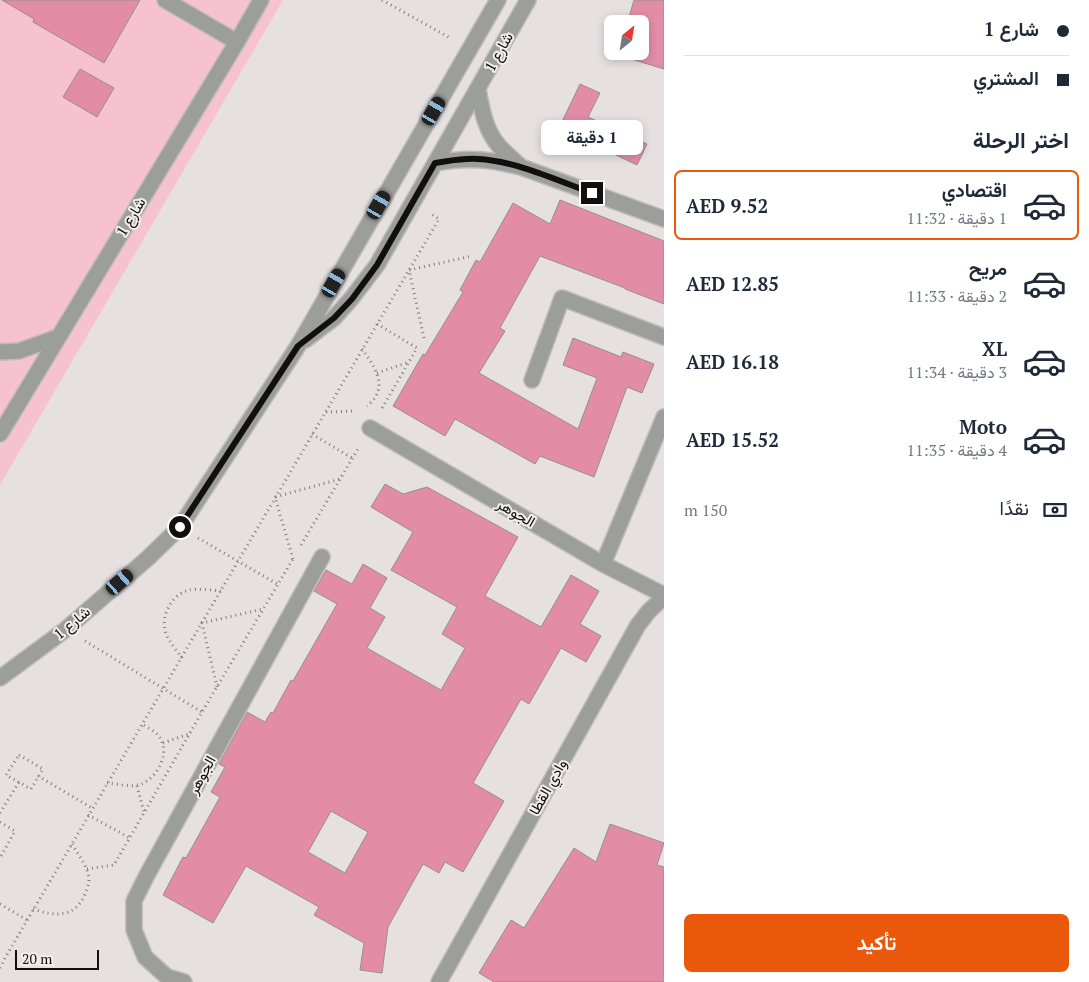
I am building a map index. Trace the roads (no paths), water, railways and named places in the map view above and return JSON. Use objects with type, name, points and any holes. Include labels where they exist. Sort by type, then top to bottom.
[{"type":"street","points":[[165,0],[237,42]]},
{"type":"street","name":"شارع 1","points":[[0,434],[261,0]]},
{"type":"street","name":"شارع 1","points":[[0,678],[65,630],[148,558],[180,527],[298,346],[498,0]]},
{"type":"street","name":"شارع 1","points":[[298,346],[334,318],[352,299],[377,265],[528,0]]},
{"type":"street","points":[[478,90],[484,119],[490,132],[499,146],[521,167]]},
{"type":"street","points":[[435,163],[457,159],[478,159],[521,167],[664,219]]},
{"type":"street","points":[[532,380],[562,298],[664,337]]},
{"type":"street","points":[[0,352],[19,351],[58,337]]},
{"type":"street","points":[[603,564],[664,417]]},
{"type":"street","name":"الجوهر","points":[[370,428],[603,564],[664,596]]},
{"type":"street","name":"الجوهر","points":[[184,982],[167,977],[145,957],[134,930],[134,901],[322,557]]},
{"type":"street","name":"وادي القطا","points":[[439,982],[638,625],[664,596]]}]
